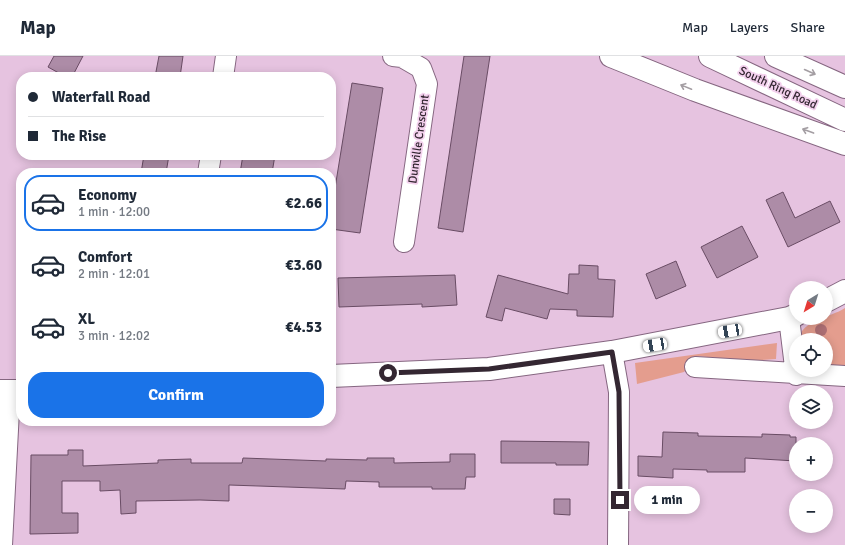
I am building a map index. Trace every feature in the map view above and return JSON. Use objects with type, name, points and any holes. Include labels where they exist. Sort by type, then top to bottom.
[{"type":"main road","points":[[611,56],[695,90],[845,144]]},
{"type":"main road","name":"South Ring Road","points":[[710,56],[845,120]]},
{"type":"main road","points":[[776,56],[845,87]]},
{"type":"main road","points":[[833,297],[845,291]]},
{"type":"main road","points":[[336,376],[489,369],[612,352],[789,318]]},
{"type":"street","points":[[224,72],[226,56]]},
{"type":"street","name":"Dunville Crescent","points":[[393,56],[402,57],[420,68],[427,84],[404,242]]},
{"type":"street","points":[[612,352],[619,392],[618,545]]},
{"type":"street","points":[[695,367],[789,374]]},
{"type":"street","points":[[833,376],[845,376]]},
{"type":"street","points":[[2,545],[10,391]]},
{"type":"shaded area","points":[[845,308],[845,367],[833,366],[833,333],[801,333],[809,325],[833,325],[833,314]]},
{"type":"shaded area","points":[[777,343],[776,359],[751,361],[697,356],[684,372],[637,384],[635,363]]},
{"type":"building","points":[[54,56],[83,56],[75,72],[57,72],[48,67]]},
{"type":"building","points":[[159,56],[183,56],[181,72],[156,72]]},
{"type":"building","points":[[464,56],[490,56],[463,232],[438,228]]},
{"type":"building","points":[[352,83],[383,88],[360,233],[336,230],[336,182]]},
{"type":"building","points":[[143,160],[168,160],[167,168],[142,168]]},
{"type":"building","points":[[242,160],[274,160],[273,168],[241,168]]},
{"type":"building","points":[[783,192],[795,218],[830,201],[840,222],[788,247],[766,200]]},
{"type":"building","points":[[742,226],[758,257],[717,278],[701,247]]},
{"type":"building","points":[[676,261],[686,286],[656,299],[646,274]]},
{"type":"building","points":[[579,265],[598,266],[598,279],[615,280],[613,317],[577,316],[577,310],[550,309],[547,319],[505,308],[502,321],[486,317],[498,275],[568,294],[569,274],[579,274]]},
{"type":"building","points":[[455,275],[457,305],[422,307],[422,304],[339,307],[338,278]]},
{"type":"building","points":[[663,432],[698,433],[698,436],[762,437],[762,434],[790,435],[789,461],[745,458],[745,472],[707,472],[707,470],[673,469],[673,478],[638,476],[638,456],[662,457]]},
{"type":"building","points":[[501,441],[589,442],[588,465],[556,465],[556,463],[501,463]]},
{"type":"building","points":[[68,450],[83,450],[83,466],[158,463],[158,460],[191,459],[191,463],[242,463],[243,458],[326,461],[326,459],[367,460],[367,458],[394,458],[394,463],[450,462],[450,454],[475,454],[475,477],[466,477],[465,489],[432,489],[432,487],[379,487],[379,482],[346,481],[345,489],[229,485],[229,501],[136,501],[136,513],[121,514],[120,490],[100,491],[100,481],[62,481],[62,513],[78,513],[78,533],[30,534],[31,455],[68,455]]},
{"type":"building","points":[[554,499],[570,499],[570,515],[554,514]]},
{"type":"route","points":[[388,373],[489,369],[612,352],[619,392],[620,500]]}]
